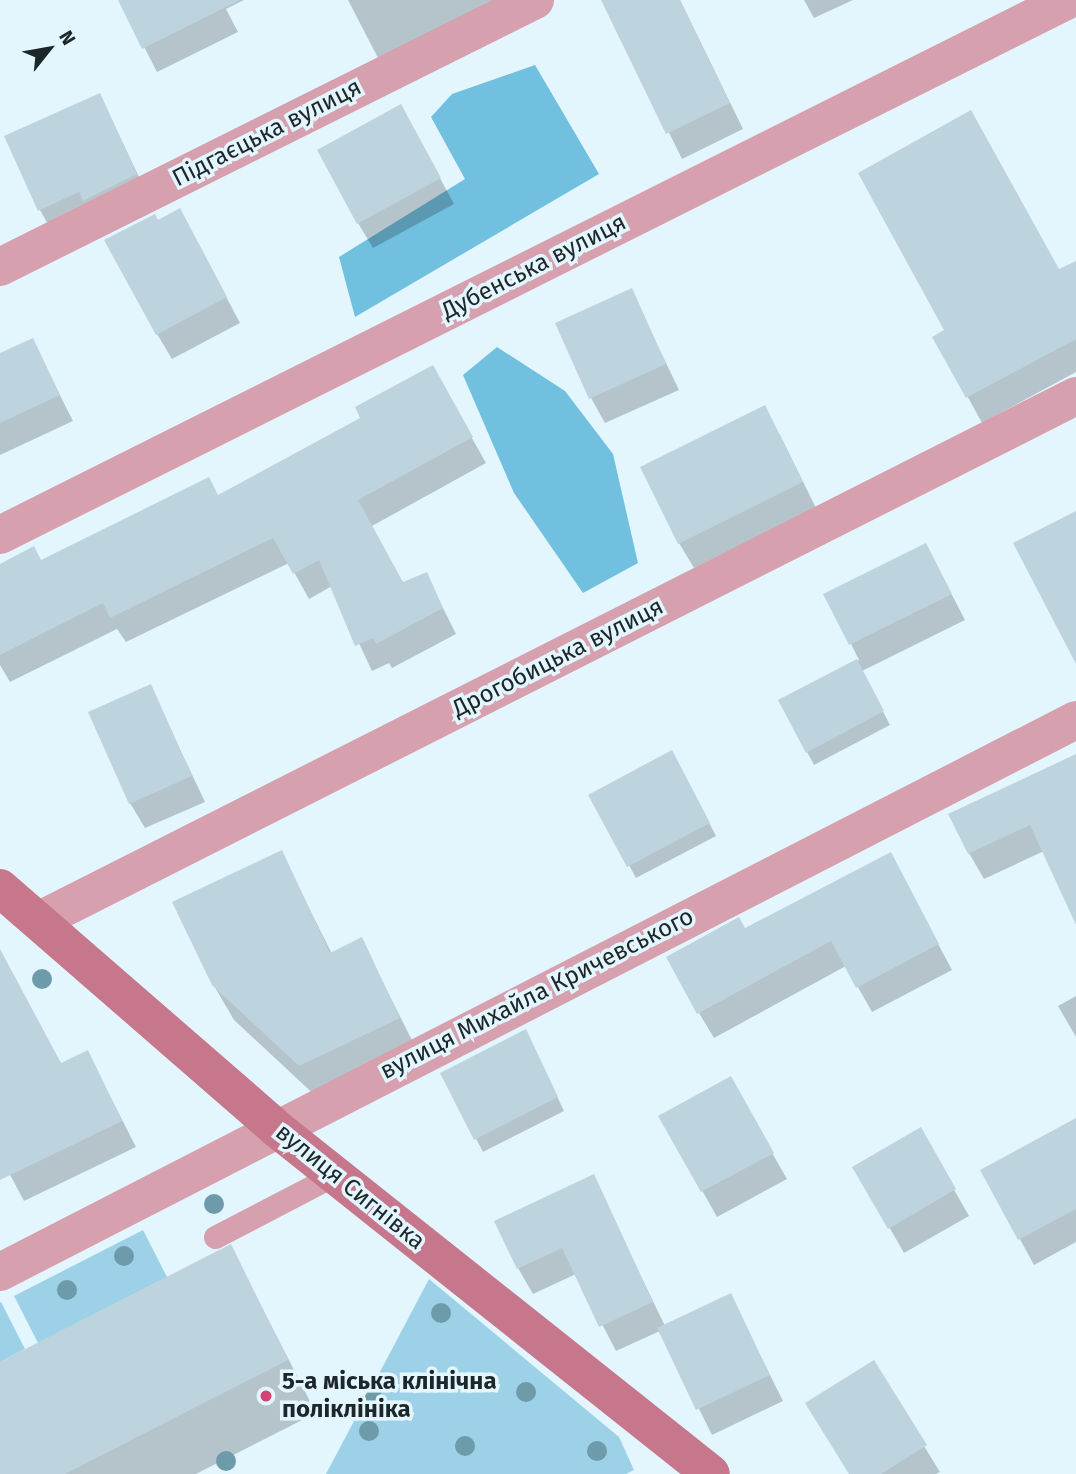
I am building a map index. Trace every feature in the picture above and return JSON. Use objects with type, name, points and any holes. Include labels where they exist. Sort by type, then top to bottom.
[{"type":"street","name":"Підгаєцька вулиця","points":[[0,267],[535,0]]},
{"type":"street","name":"Дубенська вулиця","points":[[0,535],[1068,0]]},
{"type":"street","name":"Дрогобицька вулиця","points":[[40,920],[1076,396]]},
{"type":"street","name":"вулиця Михайла Кричевського","points":[[0,1272],[1076,720]]},
{"type":"street","name":"вулиця Сигнівка","points":[[0,888],[40,920],[277,1129],[697,1471]]},
{"type":"lane","points":[[215,1237],[334,1175]]},
{"type":"shaded area","points":[[535,65],[599,174],[355,317],[339,257],[465,179],[431,117],[452,94]]},
{"type":"shaded area","points":[[497,347],[565,391],[613,454],[638,563],[583,593],[514,493],[463,375]]},
{"type":"shaded area","points":[[143,1230],[167,1277],[38,1343],[14,1296]]},
{"type":"shaded area","points":[[429,1279],[619,1437],[634,1470],[626,1474],[326,1474]]},
{"type":"shaded area","points":[[0,1303],[25,1349],[0,1362]]},
{"type":"building","points":[[118,0],[240,0],[142,49]]},
{"type":"building","points":[[601,0],[680,0],[730,103],[666,134]]},
{"type":"building","points":[[100,93],[137,174],[83,201],[79,192],[38,211],[4,136]]},
{"type":"building","points":[[401,104],[441,178],[357,224],[317,150]]},
{"type":"building","points":[[971,110],[1059,269],[1076,261],[1076,339],[966,398],[932,337],[944,330],[858,173]]},
{"type":"building","points":[[180,208],[227,297],[156,335],[104,240],[155,214],[158,220]]},
{"type":"building","points":[[632,288],[666,364],[589,399],[555,323]]},
{"type":"building","points":[[33,338],[60,395],[0,423],[0,353]]},
{"type":"building","points":[[433,365],[473,437],[358,500],[403,582],[427,572],[443,608],[376,644],[373,638],[355,646],[319,560],[293,574],[273,538],[110,618],[103,603],[0,655],[0,564],[34,546],[41,560],[209,477],[218,495],[360,418],[355,407]]},
{"type":"building","points":[[765,405],[803,482],[678,544],[640,467]]},
{"type":"building","points":[[1076,511],[1076,664],[1013,543]]},
{"type":"building","points":[[926,543],[952,594],[849,645],[823,594]]},
{"type":"building","points":[[857,659],[884,711],[806,753],[778,700]]},
{"type":"building","points":[[151,684],[192,776],[129,804],[88,712]]},
{"type":"building","points":[[672,750],[710,823],[627,867],[588,795]]},
{"type":"building","points":[[1076,754],[1076,925],[1030,825],[968,854],[948,814]]},
{"type":"building","points":[[282,850],[330,953],[362,937],[400,1018],[299,1066],[212,985],[172,902]]},
{"type":"building","points":[[891,852],[939,944],[856,988],[831,941],[697,1014],[666,957],[739,917],[745,928]]},
{"type":"building","points":[[0,949],[61,1063],[88,1050],[122,1121],[0,1180]]},
{"type":"building","points":[[526,1029],[558,1097],[474,1140],[440,1073]]},
{"type":"building","points":[[731,1076],[774,1153],[701,1192],[658,1116]]},
{"type":"building","points":[[1076,1118],[1076,1209],[1018,1240],[980,1170]]},
{"type":"building","points":[[921,1127],[956,1189],[888,1229],[852,1167]]},
{"type":"building","points":[[594,1174],[653,1302],[599,1327],[562,1248],[517,1269],[494,1221]]},
{"type":"building","points":[[231,1244],[288,1360],[65,1474],[0,1474],[0,1362]]},
{"type":"building","points":[[731,1293],[770,1375],[696,1410],[657,1328]]},
{"type":"building","points":[[874,1360],[927,1445],[881,1474],[849,1474],[805,1403]]},
{"type":"place","name":"5-а міська клінічна поліклініка","points":[[266,1396]]}]
